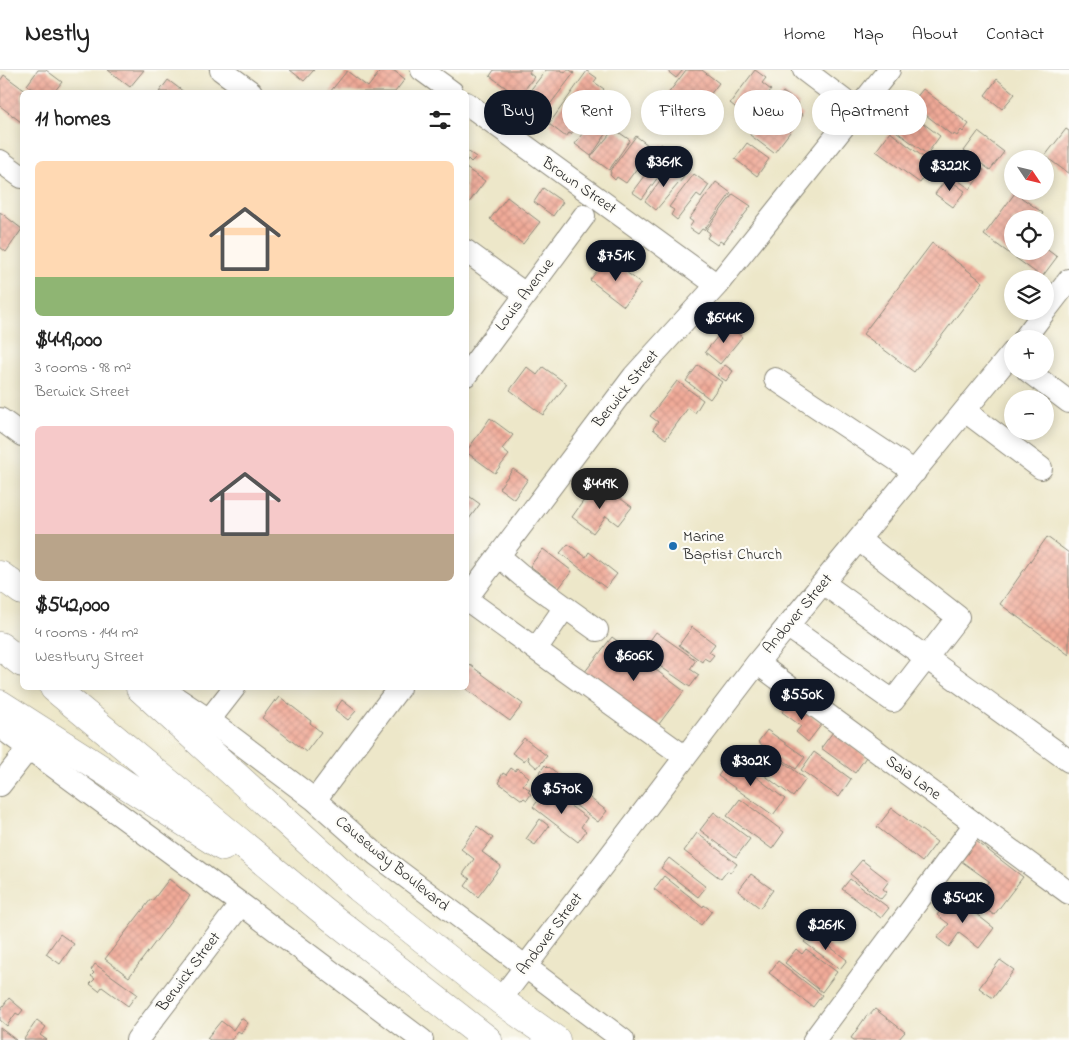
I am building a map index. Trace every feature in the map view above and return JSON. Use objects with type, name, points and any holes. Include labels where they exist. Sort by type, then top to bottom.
[{"type":"highway","points":[[0,574],[20,589]]},
{"type":"highway","points":[[0,646],[20,661]]},
{"type":"highway","points":[[56,690],[478,1037]]},
{"type":"highway","points":[[142,690],[359,888],[500,1000],[556,1040]]},
{"type":"highway","points":[[0,704],[322,910]]},
{"type":"street","points":[[221,70],[249,90]]},
{"type":"street","points":[[422,70],[449,90]]},
{"type":"street","points":[[804,70],[830,90]]},
{"type":"street","name":"Berwick Street","points":[[874,90],[889,70]]},
{"type":"street","name":"Brown Street","points":[[469,105],[717,285]]},
{"type":"street","name":"Berwick Street","points":[[469,595],[634,376],[717,285],[839,135]]},
{"type":"street","points":[[0,161],[20,176]]},
{"type":"street","name":"Louis Avenue","points":[[469,371],[584,216]]},
{"type":"street","points":[[469,253],[525,294]]},
{"type":"street","points":[[1054,299],[1069,280]]},
{"type":"street","name":"Andover Street","points":[[500,1000],[757,663],[1004,364]]},
{"type":"street","points":[[775,379],[915,472]]},
{"type":"street","points":[[1040,380],[1069,402]]},
{"type":"street","points":[[965,411],[1042,468]]},
{"type":"street","points":[[0,419],[20,434]]},
{"type":"street","points":[[787,626],[893,701],[958,617],[859,540]]},
{"type":"street","points":[[499,556],[521,575],[597,630]]},
{"type":"street","points":[[823,583],[1069,761]]},
{"type":"street","points":[[469,601],[686,757]]},
{"type":"street","points":[[536,649],[565,607]]},
{"type":"street","name":"Saia Lane","points":[[757,663],[1069,894]]},
{"type":"street","name":"Causeway Boulevard","points":[[164,690],[209,720],[315,800],[377,854],[623,1040]]},
{"type":"street","points":[[209,720],[232,690]]},
{"type":"street","points":[[315,800],[398,690]]},
{"type":"street","points":[[0,727],[422,1040]]},
{"type":"street","points":[[0,785],[29,748]]},
{"type":"street","points":[[814,1040],[975,824]]},
{"type":"street","name":"Berwick Street","points":[[137,1040],[240,904]]},
{"type":"building","points":[[38,70],[46,70],[62,82],[56,90],[35,90],[27,85]]},
{"type":"building","points":[[108,70],[144,70],[130,87]]},
{"type":"building","points":[[290,70],[314,70],[304,81]]},
{"type":"building","points":[[381,70],[393,70],[405,79],[397,90],[332,90],[347,71],[368,87]]},
{"type":"building","points":[[494,70],[531,70],[529,73],[534,77],[524,90],[509,90],[490,76]]},
{"type":"building","points":[[546,70],[561,70],[565,73],[567,70],[570,70],[574,73],[552,102],[552,90],[530,90]]},
{"type":"building","points":[[666,70],[683,70],[676,78]]},
{"type":"building","points":[[686,70],[702,70],[719,83],[714,90],[671,90]]},
{"type":"building","points":[[755,70],[766,78],[762,83],[771,90],[740,90]]},
{"type":"building","points":[[587,71],[597,78],[594,82],[604,89],[603,90],[573,90]]},
{"type":"building","points":[[4,75],[24,90],[20,90],[20,121],[0,106],[0,81]]},
{"type":"building","points":[[997,79],[1015,94],[1002,109],[985,95]]},
{"type":"building","points":[[168,80],[181,90],[160,90]]},
{"type":"building","points":[[927,92],[969,124],[963,132],[961,130],[957,136],[954,134],[953,136],[927,116]]},
{"type":"building","points":[[734,98],[734,106],[730,103]]},
{"type":"building","points":[[562,106],[562,134],[552,126],[552,120]]},
{"type":"building","points":[[927,126],[940,136],[927,154],[901,135],[927,135]]},
{"type":"building","points":[[1066,129],[1069,131],[1069,174],[1054,163],[1054,150],[1050,150]]},
{"type":"building","points":[[978,132],[1004,152],[990,170],[964,151]]},
{"type":"building","points":[[581,135],[606,135],[591,156],[575,144]]},
{"type":"building","points":[[609,135],[623,135],[630,140],[609,170],[591,157]]},
{"type":"building","points":[[750,135],[788,135],[774,153]]},
{"type":"building","points":[[888,135],[894,135],[926,159],[922,165],[929,170],[920,183],[876,151]]},
{"type":"building","points":[[636,136],[652,148],[626,183],[617,177],[615,180],[610,175],[610,171]]},
{"type":"building","points":[[747,143],[769,159],[757,176],[735,159]]},
{"type":"building","points":[[661,144],[675,154],[642,199],[632,192],[650,168],[647,166],[649,163],[647,162]]},
{"type":"building","points":[[469,152],[476,157],[471,162],[469,160]]},
{"type":"building","points":[[961,153],[984,170],[970,189],[947,172]]},
{"type":"building","points":[[670,167],[684,177],[656,210],[645,201]]},
{"type":"building","points":[[469,170],[485,181],[469,203]]},
{"type":"building","points":[[694,174],[709,185],[701,197],[697,194],[677,220],[671,215],[674,210],[669,207]]},
{"type":"building","points":[[947,178],[965,191],[953,207],[935,194]]},
{"type":"building","points":[[716,182],[731,193],[704,230],[702,229],[698,234],[689,228],[693,222],[689,219]]},
{"type":"building","points":[[543,188],[563,202],[553,216],[534,202]]},
{"type":"building","points":[[733,194],[751,206],[723,243],[720,241],[717,245],[707,238],[710,233],[706,230]]},
{"type":"building","points":[[507,197],[540,222],[523,244],[490,219]]},
{"type":"building","points":[[1010,200],[1025,200],[1039,210],[1004,210],[1004,249],[984,235]]},
{"type":"building","points":[[0,212],[20,227],[20,232],[6,252],[0,247]]},
{"type":"building","points":[[932,243],[983,282],[914,372],[863,334]]},
{"type":"building","points":[[1054,255],[1057,257],[1047,270],[1032,270],[1019,260],[1054,260]]},
{"type":"building","points":[[607,258],[641,283],[624,306],[590,280]]},
{"type":"building","points":[[727,325],[742,337],[720,364],[705,352]]},
{"type":"building","points":[[698,365],[722,382],[710,399],[686,381]]},
{"type":"building","points":[[725,365],[733,371],[726,381],[717,375]]},
{"type":"building","points":[[527,367],[537,375],[543,367],[567,384],[543,415],[510,390]]},
{"type":"building","points":[[677,381],[703,400],[695,413],[688,408],[666,439],[653,429],[658,422],[650,416]]},
{"type":"building","points":[[490,418],[513,435],[502,449],[509,455],[495,473],[469,454],[469,448]]},
{"type":"building","points":[[513,469],[528,479],[514,499],[499,488]]},
{"type":"building","points":[[588,489],[606,502],[613,493],[632,507],[618,525],[606,516],[593,533],[572,517],[584,500],[581,498]]},
{"type":"building","points":[[469,496],[480,504],[469,519]]},
{"type":"building","points":[[1047,537],[1069,553],[1069,655],[1000,604]]},
{"type":"building","points":[[568,544],[586,557],[589,552],[617,574],[606,588],[560,553]]},
{"type":"building","points":[[543,549],[572,571],[559,588],[530,566]]},
{"type":"building","points":[[692,627],[715,644],[709,652],[714,655],[709,661],[704,658],[702,662],[679,645]]},
{"type":"building","points":[[656,632],[696,660],[690,669],[699,675],[690,687],[641,653]]},
{"type":"building","points":[[612,637],[684,691],[656,728],[584,673]]},
{"type":"building","points":[[470,665],[523,704],[510,721],[467,690],[469,690]]},
{"type":"building","points":[[280,697],[311,721],[310,723],[321,732],[306,752],[262,718],[275,700],[276,702]]},
{"type":"building","points":[[342,700],[356,711],[348,720],[335,710]]},
{"type":"building","points":[[791,700],[822,724],[808,742],[796,732],[801,726],[782,712]]},
{"type":"building","points":[[767,730],[805,757],[796,769],[758,742]]},
{"type":"building","points":[[833,732],[866,757],[855,773],[821,748]]},
{"type":"building","points":[[524,738],[547,756],[537,768],[528,760],[528,756],[524,761],[512,753]]},
{"type":"building","points":[[766,749],[806,779],[793,797],[747,762],[754,753],[759,758]]},
{"type":"building","points":[[814,752],[851,779],[839,797],[801,770]]},
{"type":"building","points":[[731,758],[785,799],[773,815],[718,776]]},
{"type":"building","points":[[545,765],[607,811],[598,822],[539,779],[537,776]]},
{"type":"building","points":[[511,768],[515,771],[517,768],[529,777],[523,785],[530,790],[528,792],[531,794],[527,800],[524,798],[522,800],[499,783],[503,773],[506,775]]},
{"type":"building","points":[[547,789],[587,818],[581,827],[586,831],[578,842],[533,807]]},
{"type":"building","points":[[740,799],[784,832],[772,849],[727,816]]},
{"type":"building","points":[[892,808],[937,842],[922,862],[877,827]]},
{"type":"building","points":[[714,812],[750,839],[736,857],[700,830]]},
{"type":"building","points":[[540,819],[549,826],[535,845],[526,839]]},
{"type":"building","points":[[477,826],[493,838],[482,852],[501,866],[478,897],[465,886],[470,879],[463,874],[474,859],[461,849]]},
{"type":"building","points":[[697,833],[737,864],[731,872],[727,871],[721,879],[684,851]]},
{"type":"building","points":[[976,841],[1023,877],[994,915],[974,901],[989,881],[961,861]]},
{"type":"building","points":[[669,858],[706,887],[698,897],[661,868]]},
{"type":"building","points":[[862,860],[889,881],[883,889],[887,892],[881,899],[850,874]]},
{"type":"building","points":[[751,874],[773,890],[760,908],[738,891]]},
{"type":"building","points":[[664,876],[703,907],[704,905],[712,911],[701,925],[654,889]]},
{"type":"building","points":[[169,879],[190,896],[129,977],[105,959],[151,899],[152,901]]},
{"type":"building","points":[[850,879],[889,908],[881,918],[842,889]]},
{"type":"building","points":[[952,895],[994,928],[979,948],[959,933],[949,947],[937,938],[949,924],[937,915]]},
{"type":"building","points":[[812,933],[847,960],[840,969],[804,942]]},
{"type":"building","points":[[60,934],[74,944],[60,964],[46,954]]},
{"type":"building","points":[[796,949],[802,954],[806,949],[837,972],[822,992],[785,963]]},
{"type":"building","points":[[1000,960],[1014,970],[993,998],[979,988]]},
{"type":"building","points":[[778,961],[822,995],[813,1007],[769,973]]},
{"type":"building","points":[[95,964],[137,994],[128,1006],[102,987],[99,991],[90,984],[95,979],[91,976],[94,973],[91,970]]},
{"type":"building","points":[[9,998],[23,1010],[19,1015],[16,1013],[7,1026],[0,1020],[0,1010]]},
{"type":"building","points":[[875,1009],[905,1032],[898,1040],[854,1040],[851,1038],[867,1015],[869,1016]]},
{"type":"building","points":[[241,1018],[248,1023],[241,1033],[238,1031],[231,1040],[210,1040],[207,1038],[221,1021],[233,1030]]},
{"type":"building","points":[[37,1020],[46,1027],[40,1035],[47,1040],[25,1040],[24,1039]]},
{"type":"building","points":[[0,1028],[16,1040],[0,1040]]},
{"type":"place","name":"Marine Baptist Church","points":[[673,546]]}]
